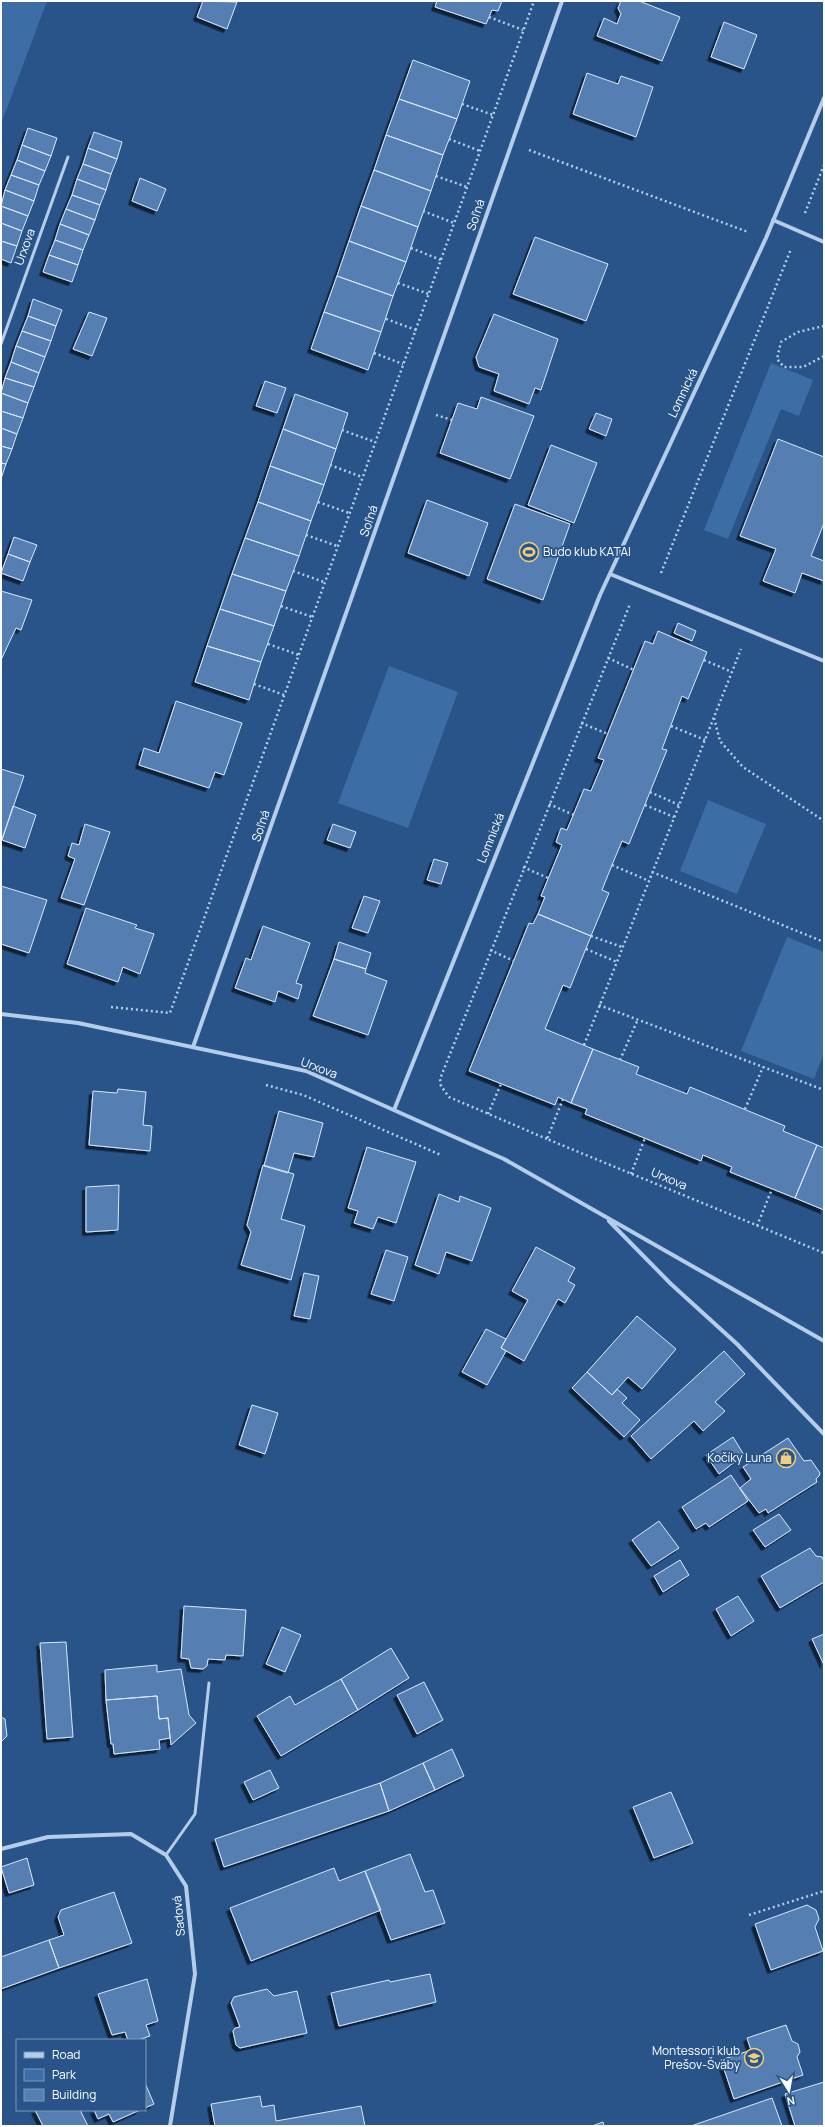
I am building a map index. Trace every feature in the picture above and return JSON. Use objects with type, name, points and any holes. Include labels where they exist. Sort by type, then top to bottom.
[{"type":"street","name":"Soľná","points":[[193,1047],[562,1]]},
{"type":"street","name":"Lomnická","points":[[394,1110],[610,574],[766,238],[824,98]]},
{"type":"street","points":[[773,220],[824,242]]},
{"type":"street","points":[[610,574],[824,661]]},
{"type":"street","name":"Urxova","points":[[1,1014],[78,1023],[306,1071],[504,1159],[824,1341]]},
{"type":"street","name":"Urxova","points":[[604,1216],[671,1284],[737,1344],[824,1434]]},
{"type":"street","name":"Sadová","points":[[1,1850],[48,1837],[131,1834],[166,1855],[186,1886],[195,1974],[170,2126]]},
{"type":"lane","name":"Urxova","points":[[1,344],[68,157]]},
{"type":"lane","points":[[166,1855],[195,1814],[209,1683]]},
{"type":"path","points":[[109,1007],[170,1013],[534,1]]},
{"type":"path","points":[[489,17],[524,30]]},
{"type":"path","points":[[462,104],[493,115]]},
{"type":"path","points":[[449,140],[480,151]]},
{"type":"path","points":[[512,144],[766,238]]},
{"type":"path","points":[[654,592],[824,165]]},
{"type":"path","points":[[436,176],[467,187]]},
{"type":"path","points":[[423,212],[454,223]]},
{"type":"path","points":[[411,248],[441,260]]},
{"type":"path","points":[[398,283],[429,294]]},
{"type":"path","points":[[386,319],[416,330]]},
{"type":"path","points":[[824,326],[798,332],[781,342],[776,359],[784,367],[803,367],[824,356]]},
{"type":"path","points":[[374,353],[403,364]]},
{"type":"path","points":[[342,430],[375,442]]},
{"type":"path","points":[[330,465],[362,477]]},
{"type":"path","points":[[318,502],[349,513]]},
{"type":"path","points":[[306,535],[337,546]]},
{"type":"path","points":[[293,571],[324,582]]},
{"type":"path","name":"Urxova","points":[[638,586],[490,950],[440,1078],[441,1086],[449,1097],[824,1253]]},
{"type":"path","points":[[281,606],[312,617]]},
{"type":"path","points":[[584,1045],[748,630]]},
{"type":"path","points":[[268,644],[299,655]]},
{"type":"path","points":[[608,658],[634,670]]},
{"type":"path","points":[[704,660],[732,672]]},
{"type":"path","points":[[254,684],[284,695]]},
{"type":"path","points":[[714,717],[720,741],[743,767],[824,821]]},
{"type":"path","points":[[581,724],[608,734]]},
{"type":"path","points":[[671,726],[705,740]]},
{"type":"path","points":[[650,792],[679,805]]},
{"type":"path","points":[[550,804],[574,815]]},
{"type":"path","points":[[645,805],[674,817]]},
{"type":"path","points":[[612,865],[649,881]]},
{"type":"path","points":[[523,867],[548,878]]},
{"type":"path","points":[[652,872],[824,942]]},
{"type":"path","points":[[591,936],[622,947]]},
{"type":"path","points":[[586,949],[617,962]]},
{"type":"path","points":[[490,950],[514,961]]},
{"type":"path","points":[[599,1004],[824,1090]]},
{"type":"path","points":[[620,1060],[638,1019]]},
{"type":"path","points":[[744,1109],[763,1067]]},
{"type":"path","points":[[259,1083],[303,1095],[446,1157]]},
{"type":"path","points":[[488,1114],[501,1084]]},
{"type":"path","points":[[547,1139],[563,1099]]},
{"type":"path","points":[[631,1174],[645,1138]]},
{"type":"path","points":[[757,1226],[772,1189]]},
{"type":"path","points":[[749,1915],[824,1891]]},
{"type":"green space","points":[[1,1],[47,1],[1,124]]},
{"type":"green space","points":[[771,363],[813,380],[799,416],[781,409],[728,539],[704,530]]},
{"type":"green space","points":[[389,666],[458,692],[408,828],[338,803]]},
{"type":"green space","points":[[708,800],[766,824],[737,894],[680,871]]},
{"type":"green space","points":[[787,937],[824,952],[824,1053],[814,1079],[741,1051]]},
{"type":"building","points":[[203,1],[237,2],[227,29],[197,17]]},
{"type":"building","points":[[437,1],[502,1],[498,11],[492,10],[486,24],[435,7]]},
{"type":"building","points":[[621,1],[639,1],[680,17],[662,61],[597,36],[604,18],[617,24],[621,14],[618,8]]},
{"type":"building","points":[[724,22],[757,35],[744,69],[711,57]]},
{"type":"building","points":[[413,60],[470,81],[457,119],[399,99]]},
{"type":"building","points":[[587,73],[618,84],[621,76],[653,87],[636,137],[573,114]]},
{"type":"building","points":[[399,99],[457,119],[443,155],[386,135]]},
{"type":"building","points":[[28,128],[57,138],[51,156],[22,145]]},
{"type":"building","points":[[94,132],[122,142],[117,159],[88,148]]},
{"type":"building","points":[[386,135],[443,155],[431,191],[374,170]]},
{"type":"building","points":[[22,145],[51,156],[45,171],[17,160]]},
{"type":"building","points":[[88,148],[117,159],[111,174],[83,164]]},
{"type":"building","points":[[17,160],[45,171],[39,185],[11,175]]},
{"type":"building","points":[[83,164],[111,174],[106,190],[77,179]]},
{"type":"building","points":[[374,170],[431,191],[418,227],[361,206]]},
{"type":"building","points":[[11,175],[39,185],[34,201],[5,190]]},
{"type":"building","points":[[140,178],[166,189],[157,211],[132,201]]},
{"type":"building","points":[[77,179],[106,190],[100,205],[72,195]]},
{"type":"building","points":[[5,190],[34,201],[28,216],[1,206]]},
{"type":"building","points":[[72,195],[100,205],[95,220],[66,209]]},
{"type":"building","points":[[1,206],[28,216],[22,231],[1,223]]},
{"type":"building","points":[[361,206],[418,227],[406,262],[349,241]]},
{"type":"building","points":[[66,209],[95,220],[89,235],[60,224]]},
{"type":"building","points":[[1,223],[22,231],[17,246],[1,241]]},
{"type":"building","points":[[60,224],[89,235],[83,250],[55,240]]},
{"type":"building","points":[[535,237],[608,264],[586,321],[513,294]]},
{"type":"building","points":[[55,240],[83,250],[78,265],[49,255]]},
{"type":"building","points":[[1,241],[17,246],[11,263],[1,259]]},
{"type":"building","points":[[349,241],[406,262],[393,296],[337,276]]},
{"type":"building","points":[[49,255],[78,265],[72,282],[43,272]]},
{"type":"building","points":[[337,276],[393,296],[381,332],[324,312]]},
{"type":"building","points":[[33,299],[62,310],[56,326],[28,316]]},
{"type":"building","points":[[89,312],[107,318],[92,356],[73,349]]},
{"type":"building","points":[[324,312],[381,332],[368,370],[311,349]]},
{"type":"building","points":[[494,314],[558,339],[541,390],[535,388],[529,404],[494,391],[499,374],[479,367],[476,357]]},
{"type":"building","points":[[28,316],[56,326],[51,341],[22,331]]},
{"type":"building","points":[[22,331],[51,341],[45,357],[16,346]]},
{"type":"building","points":[[16,346],[45,357],[39,373],[11,362]]},
{"type":"building","points":[[11,362],[39,373],[34,387],[5,378]]},
{"type":"building","points":[[5,378],[34,387],[28,403],[1,393]]},
{"type":"building","points":[[265,381],[286,388],[277,413],[256,406]]},
{"type":"building","points":[[1,393],[28,403],[23,418],[1,411]]},
{"type":"building","points":[[295,394],[348,413],[336,449],[283,429]]},
{"type":"building","points":[[481,397],[534,416],[510,479],[440,453],[458,403],[477,409]]},
{"type":"building","points":[[1,411],[23,418],[17,434],[1,428]]},
{"type":"building","points":[[596,413],[612,419],[606,436],[589,429]]},
{"type":"building","points":[[1,428],[17,434],[12,449],[1,446]]},
{"type":"building","points":[[283,429],[336,449],[324,485],[270,466]]},
{"type":"building","points":[[778,439],[824,457],[824,523],[811,556],[824,561],[824,581],[802,573],[795,593],[763,581],[776,549],[740,536]]},
{"type":"building","points":[[551,445],[597,463],[574,523],[528,505]]},
{"type":"building","points":[[1,446],[12,449],[6,464],[1,463]]},
{"type":"building","points":[[1,463],[6,464],[1,479]]},
{"type":"building","points":[[270,466],[324,485],[311,521],[258,502]]},
{"type":"building","points":[[427,500],[488,523],[469,576],[408,553]]},
{"type":"building","points":[[258,502],[311,521],[299,556],[245,538]]},
{"type":"building","name":"Budo klub KATAI","points":[[515,504],[570,524],[543,600],[487,579]]},
{"type":"building","points":[[14,537],[37,545],[30,562],[8,554]]},
{"type":"building","points":[[245,538],[299,556],[286,591],[232,574]]},
{"type":"building","points":[[8,554],[30,562],[23,581],[1,573]]},
{"type":"building","points":[[232,574],[286,591],[274,626],[220,609]]},
{"type":"building","points":[[1,591],[32,600],[21,630],[16,628],[1,660]]},
{"type":"building","points":[[220,609],[274,626],[261,662],[207,646]]},
{"type":"building","points":[[678,623],[696,631],[692,641],[674,633]]},
{"type":"building","points":[[658,631],[707,652],[688,699],[682,696],[662,749],[667,750],[629,844],[622,841],[612,865],[602,890],[609,893],[591,936],[538,914],[545,897],[541,896],[562,845],[556,842],[561,828],[567,830],[584,789],[591,791],[604,760],[598,758],[645,641],[653,644]]},
{"type":"building","points":[[207,646],[261,662],[249,700],[195,682]]},
{"type":"building","points":[[176,701],[242,723],[224,775],[215,772],[209,788],[139,765],[144,748],[159,753]]},
{"type":"building","points":[[1,769],[24,776],[1,842]]},
{"type":"building","points":[[13,806],[36,815],[25,848],[2,840]]},
{"type":"building","points":[[85,824],[110,832],[84,905],[61,898],[75,859],[68,856],[72,843],[79,845]]},
{"type":"building","points":[[333,824],[356,832],[350,848],[327,840]]},
{"type":"building","points":[[434,859],[448,863],[441,884],[427,880]]},
{"type":"building","points":[[1,886],[47,900],[29,953],[1,944]]},
{"type":"building","points":[[364,896],[380,901],[368,933],[352,928]]},
{"type":"building","points":[[86,908],[137,925],[135,928],[154,934],[140,974],[123,967],[118,982],[67,964]]},
{"type":"building","points":[[538,914],[591,936],[570,988],[563,985],[545,1029],[593,1049],[571,1103],[558,1097],[555,1105],[469,1071],[529,923],[533,924]]},
{"type":"building","points":[[263,926],[310,943],[296,983],[302,985],[298,999],[278,991],[275,1002],[235,988],[246,958],[251,960]]},
{"type":"building","points":[[339,942],[371,953],[366,969],[334,959]]},
{"type":"building","points":[[334,959],[366,969],[365,973],[387,981],[368,1035],[313,1016]]},
{"type":"building","points":[[593,1049],[639,1067],[636,1074],[687,1094],[690,1087],[785,1126],[783,1131],[817,1145],[795,1198],[730,1172],[732,1167],[703,1155],[701,1161],[585,1114],[587,1109],[571,1103]]},
{"type":"building","points":[[118,1089],[146,1092],[143,1125],[152,1126],[150,1151],[89,1145],[93,1091],[117,1093]]},
{"type":"building","points":[[279,1111],[323,1123],[314,1157],[294,1153],[288,1173],[264,1166]]},
{"type":"building","points":[[817,1145],[824,1148],[824,1210],[795,1198]]},
{"type":"building","points":[[367,1147],[416,1162],[396,1223],[378,1217],[373,1229],[354,1223],[358,1211],[348,1208]]},
{"type":"building","points":[[263,1165],[294,1174],[281,1219],[305,1226],[291,1280],[241,1265],[251,1232],[247,1225]]},
{"type":"building","points":[[119,1185],[118,1230],[86,1232],[86,1187]]},
{"type":"building","points":[[439,1194],[459,1202],[460,1196],[491,1208],[472,1261],[446,1252],[439,1274],[415,1265]]},
{"type":"building","points":[[536,1247],[575,1268],[568,1281],[575,1285],[565,1303],[558,1299],[524,1361],[501,1348],[528,1300],[512,1291]]},
{"type":"building","points":[[386,1250],[408,1257],[394,1301],[371,1294]]},
{"type":"building","points":[[304,1273],[319,1276],[310,1319],[294,1316]]},
{"type":"building","points":[[637,1316],[676,1349],[642,1389],[628,1377],[612,1395],[587,1372]]},
{"type":"building","points":[[486,1329],[506,1339],[501,1348],[506,1351],[487,1385],[462,1372]]},
{"type":"building","points":[[724,1351],[745,1374],[715,1402],[725,1411],[703,1431],[694,1421],[651,1459],[631,1436]]},
{"type":"building","points":[[587,1372],[612,1395],[617,1389],[627,1398],[622,1403],[640,1420],[624,1437],[572,1388]]},
{"type":"building","points":[[252,1405],[278,1413],[265,1454],[239,1445]]},
{"type":"building","points":[[733,1437],[744,1455],[719,1474],[706,1455]]},
{"type":"building","points":[[788,1438],[804,1461],[811,1460],[820,1473],[816,1479],[817,1482],[768,1513],[766,1509],[759,1513],[740,1488],[751,1479],[743,1467]]},
{"type":"building","points":[[731,1475],[748,1501],[709,1527],[706,1523],[696,1529],[682,1507]]},
{"type":"building","points":[[779,1514],[791,1530],[765,1547],[753,1530]]},
{"type":"building","points":[[659,1521],[679,1548],[651,1566],[632,1540]]},
{"type":"building","points":[[810,1548],[816,1556],[822,1557],[824,1561],[824,1582],[780,1608],[761,1576]]},
{"type":"building","points":[[680,1560],[689,1575],[663,1592],[654,1576]]},
{"type":"building","points":[[738,1596],[754,1621],[731,1636],[716,1609]]},
{"type":"building","points":[[184,1606],[246,1610],[243,1656],[226,1655],[225,1660],[208,1659],[207,1666],[203,1669],[191,1668],[189,1659],[181,1658]]},
{"type":"building","points":[[282,1627],[301,1635],[285,1672],[266,1664]]},
{"type":"building","points":[[824,1634],[824,1665],[812,1639]]},
{"type":"building","points":[[66,1642],[73,1737],[47,1739],[40,1643]]},
{"type":"building","points":[[391,1648],[409,1678],[358,1710],[341,1679]]},
{"type":"building","points":[[157,1665],[157,1672],[181,1669],[189,1715],[196,1723],[171,1745],[168,1718],[159,1719],[157,1696],[106,1700],[105,1670]]},
{"type":"building","points":[[341,1679],[358,1710],[281,1756],[257,1716],[290,1696],[295,1705]]},
{"type":"building","points":[[424,1682],[443,1720],[417,1734],[397,1695]]},
{"type":"building","points":[[157,1696],[159,1719],[168,1718],[170,1738],[159,1740],[160,1749],[114,1754],[113,1744],[111,1744],[106,1700]]},
{"type":"building","points":[[1,1717],[5,1719],[7,1736],[1,1742]]},
{"type":"building","points":[[452,1749],[464,1776],[435,1790],[423,1763]]},
{"type":"building","points":[[423,1763],[435,1790],[389,1811],[380,1783]]},
{"type":"building","points":[[270,1770],[279,1788],[253,1800],[244,1782]]},
{"type":"building","points":[[380,1783],[389,1811],[224,1867],[215,1839]]},
{"type":"building","points":[[671,1792],[693,1843],[654,1858],[633,1807]]},
{"type":"building","points":[[410,1854],[425,1892],[433,1890],[445,1923],[391,1940],[365,1871]]},
{"type":"building","points":[[27,1858],[34,1885],[9,1893],[1,1867]]},
{"type":"building","points":[[334,1868],[339,1881],[365,1871],[381,1910],[251,1961],[230,1908]]},
{"type":"building","points":[[114,1892],[132,1943],[59,1968],[49,1940],[64,1935],[58,1917],[61,1910]]},
{"type":"building","points":[[807,1905],[816,1910],[819,1919],[815,1927],[823,1951],[771,1970],[755,1924]]},
{"type":"building","points":[[49,1940],[59,1968],[1,1989],[1,1957]]},
{"type":"building","points":[[430,1974],[436,2002],[339,2026],[331,1993],[389,1980],[390,1982]]},
{"type":"building","points":[[147,1979],[158,2021],[146,2025],[150,2036],[141,2039],[128,2039],[125,2032],[112,2035],[98,1994]]},
{"type":"building","points":[[267,1989],[274,1996],[297,1991],[307,2033],[240,2048],[236,2045],[233,2031],[235,2028],[240,2027],[231,2003],[234,1997]]},
{"type":"building","points":[[786,2025],[792,2041],[798,2044],[800,2052],[797,2057],[803,2075],[734,2099],[721,2060],[751,2050],[747,2038]]},
{"type":"building","points":[[824,2082],[824,2126],[795,2126],[785,2094]]},
{"type":"building","points":[[146,2085],[154,2104],[146,2108]]},
{"type":"building","points":[[260,2096],[262,2107],[274,2105],[276,2121],[361,2106],[365,2126],[215,2126],[211,2104]]},
{"type":"building","points":[[772,2098],[782,2126],[691,2126]]},
{"type":"building","points":[[36,2111],[80,2111],[88,2126],[43,2126]]},
{"type":"building","points":[[94,2111],[138,2111],[113,2122],[109,2114],[98,2119]]},
{"type":"building","points":[[603,2122],[604,2126],[592,2126]]},
{"type":"place","name":"Budo klub KATAI","points":[[529,552]]},
{"type":"place","name":"Kočíky Luna","points":[[786,1458]]},
{"type":"place","name":"Montessori klub Prešov-Šváby","points":[[754,2058]]}]
